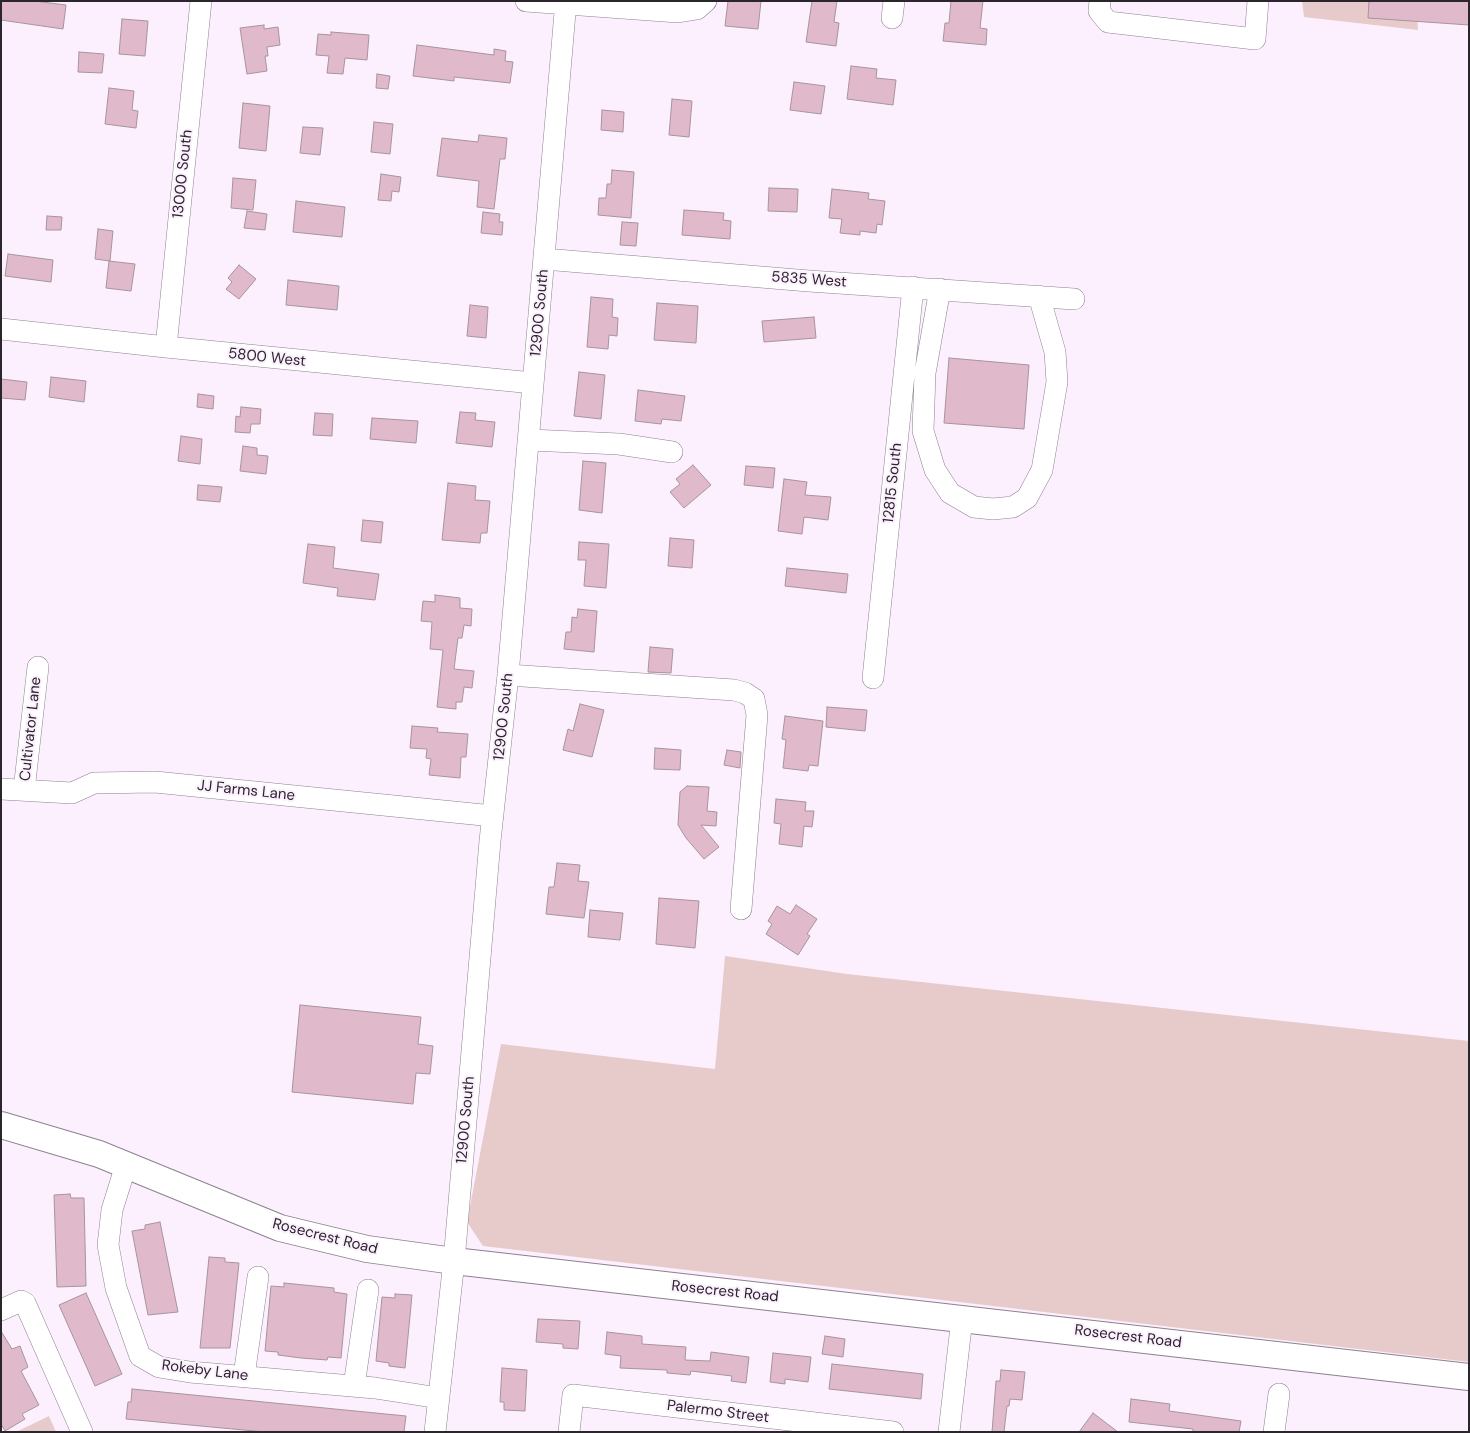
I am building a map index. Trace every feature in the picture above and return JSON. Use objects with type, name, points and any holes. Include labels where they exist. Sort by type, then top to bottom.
[{"type":"main road","name":"Rosecrest Road","points":[[1,1125],[90,1151],[280,1228],[367,1249],[454,1261],[1469,1377]]},
{"type":"street","name":"13000 South","points":[[166,348],[201,1]]},
{"type":"street","points":[[526,1],[678,12],[696,9],[706,1]]},
{"type":"street","points":[[1100,1],[1099,12],[1108,22],[1255,39],[1258,1]]},
{"type":"street","name":"12900 South","points":[[435,1432],[454,1261],[493,816],[530,440],[566,3]]},
{"type":"street","name":"5835 West","points":[[544,259],[1074,299]]},
{"type":"street","name":"12815 South","points":[[873,678],[913,287]]},
{"type":"street","points":[[940,289],[925,373],[924,431],[934,470],[950,493],[974,507],[993,509],[1013,508],[1027,498],[1042,470],[1057,382],[1056,352],[1039,296]]},
{"type":"street","name":"5800 West","points":[[1,329],[166,348],[534,383]]},
{"type":"street","points":[[530,440],[619,444],[672,452]]},
{"type":"street","name":"Cultivator Lane","points":[[24,790],[38,667]]},
{"type":"street","points":[[508,675],[734,690],[745,693],[754,699],[757,715],[741,909]]},
{"type":"street","name":"JJ Farms Lane","points":[[1,789],[72,793],[94,783],[155,782],[493,816]]},
{"type":"street","name":"Rokeby Lane","points":[[126,1165],[112,1210],[108,1245],[116,1288],[140,1356],[159,1367],[354,1386],[439,1398]]},
{"type":"street","points":[[244,1376],[258,1277]]},
{"type":"street","points":[[354,1386],[368,1290]]},
{"type":"street","points":[[1,1310],[21,1301],[25,1303],[82,1432]]},
{"type":"street","points":[[949,1432],[962,1318]]},
{"type":"street","points":[[1274,1432],[1279,1394]]},
{"type":"street","name":"Palermo Street","points":[[569,1432],[573,1395],[894,1432]]},
{"type":"shaded area","points":[[1302,1],[1416,1],[1418,30],[1304,17]]},
{"type":"shaded area","points":[[725,956],[847,974],[1469,1041],[1469,1362],[483,1246],[467,1222],[501,1044],[715,1069]]},
{"type":"shaded area","points":[[49,1416],[56,1432],[16,1432]]},
{"type":"building","points":[[1,1],[34,1],[66,5],[63,29],[1,20]]},
{"type":"building","points":[[728,1],[761,1],[758,29],[725,26]]},
{"type":"building","points":[[812,1],[837,1],[834,22],[839,23],[836,46],[806,42]]},
{"type":"building","points":[[951,1],[983,1],[980,28],[987,29],[986,45],[943,41],[945,23],[949,23]]},
{"type":"building","points":[[1369,1],[1469,1],[1469,25],[1368,18]]},
{"type":"building","points":[[122,19],[148,21],[145,56],[119,54]]},
{"type":"building","points":[[264,25],[264,29],[278,27],[280,45],[267,47],[268,56],[265,56],[267,71],[247,74],[240,28]]},
{"type":"building","points":[[331,32],[369,35],[367,60],[345,58],[343,74],[327,73],[329,56],[316,55],[318,34],[331,35]]},
{"type":"building","points":[[417,45],[494,55],[494,49],[506,51],[505,61],[513,62],[510,83],[454,77],[454,81],[413,76]]},
{"type":"building","points":[[79,52],[104,54],[102,73],[78,72]]},
{"type":"building","points":[[851,66],[877,69],[876,78],[896,80],[893,105],[847,99]]},
{"type":"building","points":[[377,74],[390,76],[388,89],[376,88]]},
{"type":"building","points":[[794,82],[825,86],[821,114],[790,110]]},
{"type":"building","points":[[109,88],[134,91],[132,110],[138,111],[136,128],[105,124]]},
{"type":"building","points":[[672,99],[692,101],[689,137],[669,135]]},
{"type":"building","points":[[243,103],[270,106],[266,151],[239,148]]},
{"type":"building","points":[[602,110],[624,112],[623,132],[601,130]]},
{"type":"building","points":[[374,122],[393,124],[390,154],[371,152]]},
{"type":"building","points":[[303,127],[323,128],[320,155],[300,153]]},
{"type":"building","points":[[479,135],[507,138],[505,159],[500,159],[494,209],[477,207],[479,181],[437,176],[442,138],[478,142]]},
{"type":"building","points":[[612,170],[634,172],[631,218],[598,215],[599,198],[606,198],[607,184],[611,184]]},
{"type":"building","points":[[381,174],[401,177],[399,192],[392,191],[391,201],[378,200]]},
{"type":"building","points":[[233,178],[256,180],[253,210],[231,208]]},
{"type":"building","points":[[769,188],[798,189],[797,212],[768,211]]},
{"type":"building","points":[[832,189],[869,193],[868,199],[885,201],[882,225],[877,224],[876,233],[860,231],[860,235],[840,233],[842,219],[829,218]]},
{"type":"building","points":[[296,201],[345,207],[342,237],[293,232]]},
{"type":"building","points":[[684,210],[724,213],[723,220],[731,221],[730,239],[682,235]]},
{"type":"building","points":[[247,211],[267,214],[265,230],[244,228]]},
{"type":"building","points":[[483,212],[500,214],[499,222],[503,222],[502,235],[481,233]]},
{"type":"building","points":[[47,216],[62,217],[61,230],[46,230]]},
{"type":"building","points":[[622,222],[638,223],[636,246],[620,245]]},
{"type":"building","points":[[98,229],[113,231],[110,261],[95,259]]},
{"type":"building","points":[[8,254],[53,260],[51,282],[5,276]]},
{"type":"building","points":[[109,261],[135,264],[131,291],[106,288]]},
{"type":"building","points":[[239,265],[256,279],[239,299],[226,289],[232,282],[228,278]]},
{"type":"building","points":[[288,280],[339,286],[337,310],[286,305]]},
{"type":"building","points":[[591,297],[613,299],[612,317],[618,318],[617,336],[609,335],[608,349],[587,347]]},
{"type":"building","points":[[657,303],[698,306],[696,343],[654,340]]},
{"type":"building","points":[[470,305],[488,307],[486,338],[467,336]]},
{"type":"building","points":[[814,317],[816,338],[764,342],[762,321]]},
{"type":"building","points":[[949,358],[1029,365],[1024,429],[944,423]]},
{"type":"building","points":[[579,372],[605,375],[601,419],[574,416]]},
{"type":"building","points":[[51,377],[86,381],[84,402],[49,397]]},
{"type":"building","points":[[1,379],[27,382],[25,400],[1,398]]},
{"type":"building","points":[[638,390],[685,396],[681,421],[662,419],[661,424],[635,421]]},
{"type":"building","points":[[198,394],[214,396],[213,409],[197,407]]},
{"type":"building","points":[[241,407],[261,409],[260,424],[251,424],[250,433],[235,432],[236,416],[240,417]]},
{"type":"building","points":[[460,412],[476,413],[475,420],[495,422],[492,447],[456,443]]},
{"type":"building","points":[[315,413],[333,414],[332,436],[313,435]]},
{"type":"building","points":[[372,418],[418,421],[416,443],[370,439]]},
{"type":"building","points":[[181,436],[202,439],[200,464],[178,461]]},
{"type":"building","points":[[243,446],[257,448],[257,455],[268,456],[266,474],[240,471]]},
{"type":"building","points":[[583,461],[606,463],[602,513],[579,510]]},
{"type":"building","points":[[693,465],[711,485],[684,508],[670,492],[680,484],[676,479]]},
{"type":"building","points":[[746,466],[775,468],[773,488],[744,485]]},
{"type":"building","points":[[784,479],[807,482],[805,495],[831,497],[828,520],[804,517],[802,534],[778,531]]},
{"type":"building","points":[[448,483],[476,486],[475,500],[490,501],[487,533],[481,533],[480,543],[442,540]]},
{"type":"building","points":[[198,485],[222,487],[220,502],[197,500]]},
{"type":"building","points":[[363,520],[383,522],[381,543],[361,541]]},
{"type":"building","points":[[670,538],[694,540],[692,568],[668,566]]},
{"type":"building","points":[[579,542],[609,544],[606,588],[584,586],[586,560],[578,560]]},
{"type":"building","points":[[308,544],[335,547],[333,568],[379,574],[375,600],[337,596],[338,588],[303,583]]},
{"type":"building","points":[[787,568],[848,574],[846,593],[785,586]]},
{"type":"building","points":[[435,595],[460,598],[460,608],[472,609],[471,626],[464,625],[462,638],[458,638],[454,669],[474,671],[472,688],[464,687],[462,702],[456,702],[456,709],[437,707],[443,650],[430,649],[432,622],[421,621],[423,601],[435,602]]},
{"type":"building","points":[[578,609],[597,611],[594,652],[564,649],[566,632],[571,632],[572,617],[577,618]]},
{"type":"building","points":[[650,647],[673,649],[671,673],[648,672]]},
{"type":"building","points":[[580,704],[604,710],[592,757],[563,750],[568,729],[573,731]]},
{"type":"building","points":[[827,707],[867,710],[865,731],[826,727]]},
{"type":"building","points":[[785,716],[823,721],[818,766],[809,765],[808,771],[783,768],[786,740],[782,739]]},
{"type":"building","points":[[412,726],[438,728],[437,732],[468,734],[466,757],[461,757],[460,778],[429,775],[431,759],[426,758],[427,749],[410,748]]},
{"type":"building","points":[[655,748],[681,750],[680,770],[654,769]]},
{"type":"building","points":[[727,750],[741,752],[740,768],[724,765]]},
{"type":"building","points":[[687,786],[709,787],[707,811],[717,812],[716,826],[701,825],[719,847],[704,859],[686,838],[678,825],[680,792]]},
{"type":"building","points":[[776,799],[806,802],[805,811],[814,811],[812,827],[804,826],[802,847],[779,844],[781,824],[774,823]]},
{"type":"building","points":[[557,863],[580,865],[578,881],[589,882],[584,918],[546,914],[549,887],[554,887]]},
{"type":"building","points":[[659,898],[699,901],[695,948],[656,944]]},
{"type":"building","points":[[796,905],[817,919],[807,934],[810,936],[798,955],[766,934],[772,924],[768,921],[777,906],[790,914]]},
{"type":"building","points":[[590,910],[623,913],[620,940],[588,937]]},
{"type":"building","points":[[300,1005],[421,1017],[418,1044],[433,1046],[430,1074],[416,1073],[413,1104],[292,1092]]},
{"type":"building","points":[[70,1194],[71,1198],[84,1198],[86,1286],[57,1287],[54,1195]]},
{"type":"building","points":[[160,1222],[178,1312],[148,1315],[132,1231],[145,1229],[145,1225]]},
{"type":"building","points":[[209,1257],[225,1258],[225,1262],[239,1263],[230,1348],[200,1348]]},
{"type":"building","points":[[284,1283],[334,1288],[334,1292],[347,1294],[341,1358],[328,1357],[327,1360],[301,1358],[265,1351],[271,1286],[284,1287]]},
{"type":"building","points":[[86,1293],[122,1374],[95,1386],[59,1305]]},
{"type":"building","points":[[395,1294],[412,1295],[405,1368],[389,1366],[389,1363],[376,1361],[382,1297],[395,1298]]},
{"type":"building","points":[[538,1319],[580,1321],[578,1349],[563,1348],[563,1344],[536,1342]]},
{"type":"building","points":[[1,1331],[12,1349],[20,1346],[28,1367],[21,1371],[39,1405],[22,1414],[25,1419],[5,1431],[1,1424]]},
{"type":"building","points":[[607,1332],[642,1336],[642,1344],[686,1347],[685,1360],[710,1361],[711,1352],[749,1357],[746,1383],[731,1381],[732,1376],[691,1371],[690,1375],[667,1373],[667,1370],[620,1368],[621,1356],[605,1354]]},
{"type":"building","points":[[825,1336],[845,1339],[843,1357],[822,1354]]},
{"type":"building","points":[[773,1353],[811,1357],[808,1382],[785,1379],[785,1384],[770,1382]]},
{"type":"building","points":[[832,1364],[923,1374],[921,1399],[829,1389]]},
{"type":"building","points":[[502,1368],[527,1370],[525,1411],[504,1410],[504,1402],[500,1402]]},
{"type":"building","points":[[1001,1370],[1025,1372],[1022,1400],[1010,1399],[1009,1406],[1007,1406],[1004,1432],[992,1432],[996,1381],[1000,1381]]},
{"type":"building","points":[[132,1389],[406,1416],[404,1432],[265,1432],[126,1419],[128,1402],[131,1402]]},
{"type":"building","points":[[1131,1399],[1170,1404],[1169,1411],[1241,1421],[1239,1432],[1193,1432],[1193,1429],[1129,1422]]},
{"type":"building","points":[[1093,1413],[1118,1432],[1079,1432]]}]
